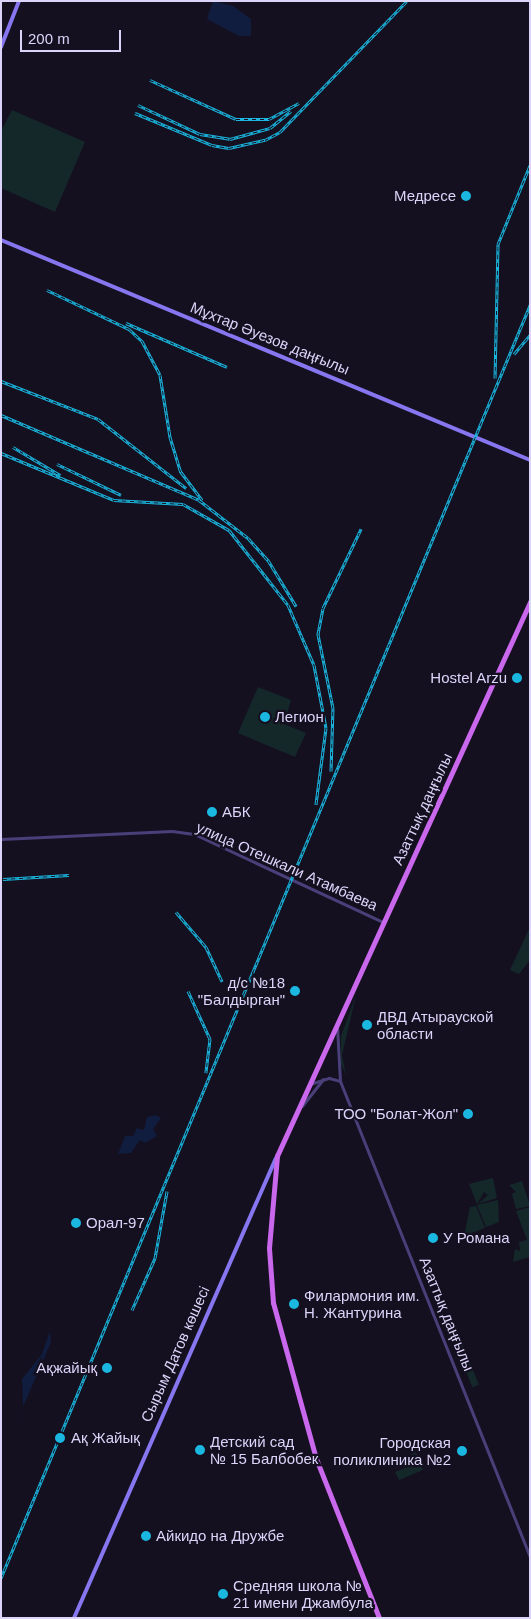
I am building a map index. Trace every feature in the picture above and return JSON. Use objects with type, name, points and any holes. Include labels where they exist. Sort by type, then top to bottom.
[{"type":"main road","points":[[1,47],[19,1]]},
{"type":"main road","name":"Мұхтар Әуезов даңғылы","points":[[1,240],[530,460]]},
{"type":"main road","name":"Азаттық даңғылы","points":[[380,1618],[316,1459],[272,1290],[269,1248],[277,1156],[530,602]]},
{"type":"main road","name":"Сырым Датов көшесі","points":[[74,1618],[277,1156]]},
{"type":"street","name":"улица Отешкали Атамбаева","points":[[1,839],[172,831],[194,834],[383,922]]},
{"type":"street","name":"Азаттық даңғылы","points":[[337,1026],[340,1081],[530,1557]]},
{"type":"street","points":[[309,1085],[324,1079],[340,1081]]},
{"type":"street","points":[[296,1114],[324,1079]]},
{"type":"green space","points":[[12,110],[85,142],[55,212],[1,188],[1,131]]},
{"type":"green space","name":"Легион","points":[[258,687],[291,700],[284,724],[306,733],[295,757],[238,733]]},
{"type":"green space","points":[[530,927],[530,960],[519,974],[510,970]]},
{"type":"green space","points":[[356,995],[342,1055],[346,1075],[341,1064],[341,1036]]},
{"type":"green space","points":[[493,1178],[497,1198],[478,1204],[488,1195],[484,1192],[477,1204],[469,1184]]},
{"type":"green space","points":[[522,1181],[530,1206],[516,1209],[512,1194],[516,1192],[509,1185]]},
{"type":"green space","points":[[498,1200],[499,1222],[486,1227],[477,1205]]},
{"type":"green space","points":[[476,1206],[485,1228],[464,1236],[470,1207]]},
{"type":"green space","points":[[530,1207],[530,1257],[513,1262],[515,1249],[520,1251],[519,1242],[527,1240],[516,1211]]},
{"type":"green space","points":[[456,1328],[479,1385],[472,1387],[450,1331]]},
{"type":"green space","points":[[416,1452],[423,1470],[399,1480],[395,1472],[410,1466],[407,1456]]},
{"type":"water","points":[[213,1],[233,6],[251,19],[251,36],[239,36],[207,19]]},
{"type":"water","points":[[156,1115],[161,1118],[153,1129],[157,1136],[145,1143],[140,1140],[131,1153],[118,1154],[125,1136],[133,1136],[137,1128],[144,1130],[147,1117]]},
{"type":"water","points":[[50,1331],[51,1342],[13,1430],[23,1406],[22,1379],[42,1354]]},
{"type":"railway","points":[[135,113],[212,145],[229,148],[265,140],[280,132],[407,1]]},
{"type":"railway","points":[[150,80],[236,119],[269,119],[299,103]]},
{"type":"railway","points":[[138,105],[200,134],[230,139],[270,128],[291,111]]},
{"type":"railway","points":[[495,378],[498,244],[530,165]]},
{"type":"railway","points":[[47,290],[129,329],[142,341],[160,375],[170,437],[181,472],[202,500]]},
{"type":"railway","points":[[1,1578],[530,305]]},
{"type":"railway","points":[[126,323],[227,367]]},
{"type":"railway","points":[[514,354],[530,335]]},
{"type":"railway","points":[[1,381],[98,419],[186,488]]},
{"type":"railway","points":[[1,415],[199,500],[248,538],[268,560],[296,606]]},
{"type":"railway","points":[[13,447],[60,475]]},
{"type":"railway","points":[[1,453],[114,500],[183,504],[229,530],[288,605],[314,665],[326,728],[316,804]]},
{"type":"railway","points":[[57,464],[121,495]]},
{"type":"railway","points":[[331,771],[333,708],[318,634],[323,608],[361,529]]},
{"type":"railway","points":[[3,879],[69,875]]},
{"type":"railway","points":[[176,912],[206,947],[222,981]]},
{"type":"railway","points":[[188,991],[210,1039],[206,1073]]},
{"type":"railway","points":[[132,1310],[155,1258],[167,1191]]},
{"type":"place","name":"Медресе","points":[[466,196]]},
{"type":"place","name":"Hostel Arzu","points":[[517,678]]},
{"type":"place","name":"Легион","points":[[265,717]]},
{"type":"place","name":"АБК","points":[[212,812]]},
{"type":"place","name":"д/с №18 \"Балдырган\"","points":[[295,991]]},
{"type":"place","name":"ДВД Атырауской области","points":[[367,1025]]},
{"type":"place","name":"ТОО \"Болат-Жол\"","points":[[468,1114]]},
{"type":"place","name":"Орал-97","points":[[76,1223]]},
{"type":"place","name":"У Романа","points":[[433,1238]]},
{"type":"place","name":"Филармония им. Н. Жантурина","points":[[294,1304]]},
{"type":"place","name":"Ақжайық","points":[[107,1368]]},
{"type":"place","name":"Ақ Жайық","points":[[60,1438]]},
{"type":"place","name":"Детский сад № 15 Балбобек","points":[[200,1450]]},
{"type":"place","name":"Городская поликлиника №2","points":[[462,1451]]},
{"type":"place","name":"Айкидо на Дружбе","points":[[146,1536]]},
{"type":"place","name":"Средняя школа № 21 имени Джамбула","points":[[223,1594]]}]
